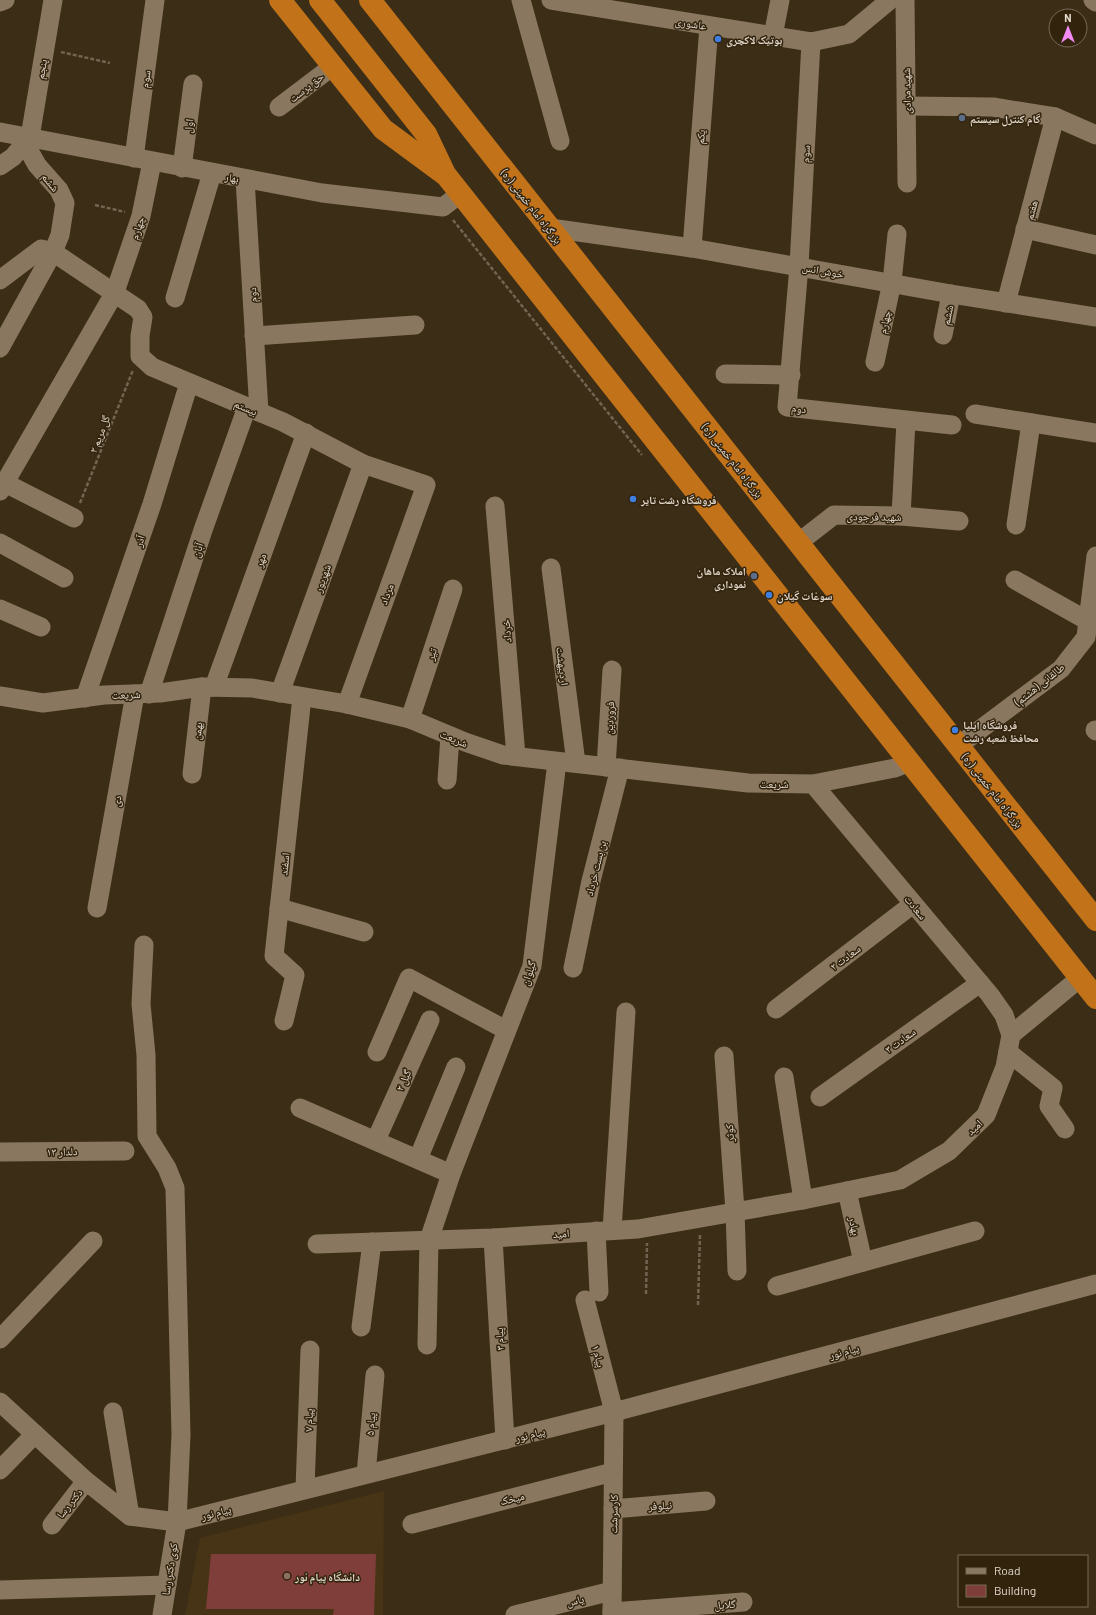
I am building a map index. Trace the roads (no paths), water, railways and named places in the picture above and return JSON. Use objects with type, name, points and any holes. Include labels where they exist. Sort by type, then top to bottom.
[{"type":"highway","points":[[280,0],[386,132],[445,174]]},
{"type":"highway","points":[[320,0],[428,138],[445,174],[460,194],[1096,998]]},
{"type":"highway","name":"بزرگراه امام خمینی (ره)","points":[[370,0],[1096,920]]},
{"type":"street","points":[[0,2],[5,0]]},
{"type":"street","name":"پنجم","points":[[29,138],[53,0]]},
{"type":"street","name":"سوم","points":[[143,160],[155,0]]},
{"type":"street","points":[[521,0],[560,141]]},
{"type":"street","name":"عاشوری","points":[[551,0],[647,8],[709,26],[811,42],[849,34],[890,0]]},
{"type":"street","points":[[773,36],[780,0]]},
{"type":"street","name":"شهید مرادی","points":[[905,0],[907,183]]},
{"type":"street","name":"یکم","points":[[692,248],[709,26]]},
{"type":"street","name":"سوم","points":[[799,266],[811,42]]},
{"type":"street","name":"حق پرست","points":[[279,107],[333,66]]},
{"type":"street","name":"اول","points":[[182,168],[193,84]]},
{"type":"street","points":[[907,106],[993,107],[1055,117],[1096,134]]},
{"type":"street","name":"هفتم","points":[[1006,303],[1055,117]]},
{"type":"street","name":"بهار","points":[[0,132],[182,168],[322,193],[443,208],[460,194]]},
{"type":"street","points":[[0,166],[13,157],[29,138]]},
{"type":"street","name":"ششم","points":[[0,348],[47,251],[60,236],[65,203],[59,190],[37,165],[28,149],[29,138]]},
{"type":"street","name":"چهارم","points":[[114,292],[141,216],[143,160]]},
{"type":"street","points":[[175,298],[212,173]]},
{"type":"street","name":"دوم","points":[[245,179],[254,336],[253,409]]},
{"type":"street","name":"خوش انس","points":[[550,228],[692,248],[892,282],[951,294],[1096,317]]},
{"type":"street","points":[[1026,229],[1096,245]]},
{"type":"street","name":"چهارم","points":[[875,362],[892,282],[897,234]]},
{"type":"street","points":[[0,280],[47,251],[114,292],[3,487],[74,518]]},
{"type":"street","name":"دوم","points":[[799,266],[791,375],[787,407],[952,425]]},
{"type":"street","name":"بیستم","points":[[114,292],[138,309],[143,317],[140,336],[140,356],[152,367],[306,433],[363,464],[426,485]]},
{"type":"street","name":"ششم","points":[[943,335],[951,294]]},
{"type":"street","points":[[254,336],[415,325]]},
{"type":"street","points":[[725,374],[791,375]]},
{"type":"street","name":"آذر","points":[[85,698],[152,504],[189,383]]},
{"type":"street","name":"آبان","points":[[142,694],[203,530],[253,409]]},
{"type":"street","points":[[975,414],[1096,433]]},
{"type":"street","points":[[901,516],[906,421]]},
{"type":"street","points":[[1016,525],[1031,423]]},
{"type":"street","name":"مهر","points":[[208,687],[306,433]]},
{"type":"street","name":"شهریور","points":[[280,693],[363,464]]},
{"type":"street","name":"مرداد","points":[[347,704],[426,485]]},
{"type":"street","name":"خرداد","points":[[495,506],[516,756]]},
{"type":"street","name":"شهید فرجودی","points":[[798,542],[834,515],[901,516],[959,521]]},
{"type":"street","points":[[0,543],[64,578]]},
{"type":"street","points":[[1090,633],[1096,556]]},
{"type":"street","name":"اردیبهشت","points":[[551,568],[566,762]]},
{"type":"street","points":[[1015,580],[1090,633]]},
{"type":"street","name":"تیر","points":[[410,719],[453,589]]},
{"type":"street","points":[[0,609],[41,627]]},
{"type":"street","name":"طالقانی (هشتم)","points":[[958,746],[1061,669],[1090,633]]},
{"type":"street","name":"فروردین","points":[[612,670],[613,768]]},
{"type":"street","name":"شریعت","points":[[0,696],[43,703],[104,695],[142,694],[208,687],[252,688],[347,704],[410,719],[450,736],[503,755],[748,783],[813,784],[895,768],[910,762]]},
{"type":"street","name":"بهمن","points":[[192,774],[208,687]]},
{"type":"street","name":"دی","points":[[97,908],[142,694]]},
{"type":"street","name":"اسفند","points":[[284,1021],[295,975],[274,956],[302,697]]},
{"type":"street","points":[[447,780],[450,736]]},
{"type":"street","name":"گیلوان","points":[[427,1345],[429,1240],[451,1174],[532,966],[566,762]]},
{"type":"street","name":"بن بست خرداد","points":[[573,968],[613,768]]},
{"type":"street","name":"سعادت","points":[[813,784],[980,983],[1004,1015],[1009,1044]]},
{"type":"street","name":"سعادت ۲","points":[[776,1009],[913,904]]},
{"type":"street","points":[[279,908],[364,932]]},
{"type":"street","name":"کوی دکتر رسا","points":[[144,945],[141,1004],[146,1055],[148,1136],[166,1168],[174,1188],[175,1196],[181,1435],[177,1522],[162,1615]]},
{"type":"street","points":[[377,1052],[409,978],[506,1030]]},
{"type":"street","points":[[1065,1129],[1049,1106],[1053,1088],[1009,1044],[1080,978]]},
{"type":"street","name":"سعادت ۳","points":[[820,1097],[980,983]]},
{"type":"street","name":"پیام ۱","points":[[614,1412],[592,1296],[604,1230],[626,1012]]},
{"type":"street","name":"گیل ۲","points":[[376,1140],[430,1020]]},
{"type":"street","name":"امید","points":[[317,1244],[493,1238],[647,1227],[802,1200],[900,1180],[949,1151],[986,1115],[1005,1067],[1009,1044]]},
{"type":"street","name":"کوثر","points":[[724,1056],[735,1211],[737,1271]]},
{"type":"street","points":[[418,1159],[456,1067]]},
{"type":"street","points":[[784,1077],[802,1200]]},
{"type":"street","points":[[300,1108],[451,1174]]},
{"type":"street","name":"دلدار ۱۳","points":[[0,1152],[124,1151]]},
{"type":"street","name":"بهادر","points":[[847,1191],[862,1262]]},
{"type":"street","points":[[777,1286],[975,1231]]},
{"type":"street","name":"پیام ۳","points":[[493,1238],[505,1440]]},
{"type":"street","points":[[0,1339],[93,1242]]},
{"type":"street","points":[[361,1327],[372,1242]]},
{"type":"street","name":"پیام نور","points":[[130,1516],[177,1522],[614,1412],[1096,1284]]},
{"type":"street","name":"پیام ۷","points":[[305,1489],[310,1350]]},
{"type":"street","name":"پیام ۵","points":[[366,1474],[374,1375]]},
{"type":"street","points":[[0,1402],[86,1481],[130,1516]]},
{"type":"street","points":[[113,1412],[130,1516]]},
{"type":"street","name":"کارسرشت","points":[[612,1614],[614,1412]]},
{"type":"street","points":[[0,1470],[35,1434]]},
{"type":"street","name":"میخک","points":[[412,1524],[613,1472]]},
{"type":"street","name":"دکتر رسا","points":[[52,1524],[86,1481]]},
{"type":"street","name":"نیلوفر","points":[[612,1509],[706,1502]]},
{"type":"street","points":[[0,1590],[167,1585]]},
{"type":"street","name":"یاس","points":[[515,1615],[612,1591]]},
{"type":"street","name":"گلایل","points":[[612,1614],[742,1602]]},
{"type":"place","name":"بوتیک لاکچری","points":[[718,39]]},
{"type":"place","name":"گام کنترل سیستم","points":[[962,118]]},
{"type":"place","name":"فروشگاه رشت تاير","points":[[633,499]]},
{"type":"place","name":"املاک ماهان نموداری","points":[[754,576]]},
{"type":"place","name":"سوغات گیلان","points":[[769,595]]},
{"type":"place","name":"فروشگاه ایلیا محافظ شعبه رشت","points":[[955,730]]},
{"type":"place","name":"دانشگاه پیام نور","points":[[287,1576]]}]
